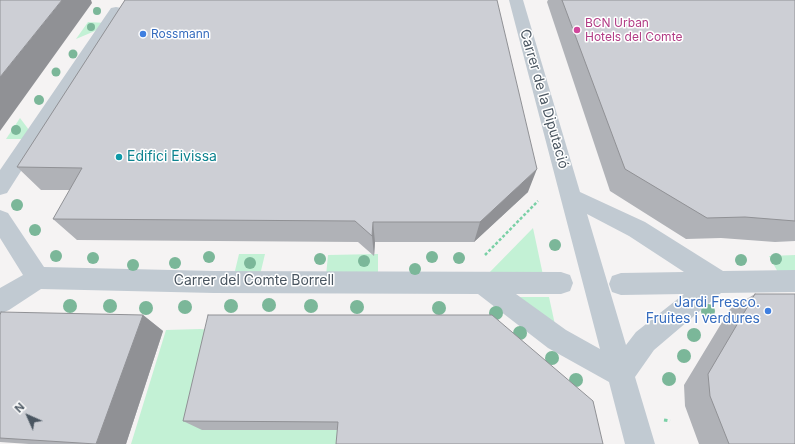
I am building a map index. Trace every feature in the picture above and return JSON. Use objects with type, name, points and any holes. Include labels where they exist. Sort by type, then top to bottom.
[{"type":"street","name":"Carrer de la Diputació","points":[[516,0],[640,444]]},
{"type":"street","points":[[0,187],[116,11]]},
{"type":"street","points":[[572,198],[637,229],[718,281]]},
{"type":"street","points":[[0,219],[38,278],[0,302]]},
{"type":"street","name":"Carrer del Comte Borrell","points":[[38,278],[214,282],[475,281],[562,283]]},
{"type":"street","points":[[475,281],[557,339],[621,374],[645,341],[718,281]]},
{"type":"street","points":[[621,284],[718,281],[795,281]]},
{"type":"path","points":[[475,281],[488,251],[538,201]]},
{"type":"green space","points":[[88,22],[106,23],[102,28],[76,39]]},
{"type":"green space","points":[[20,118],[32,134],[28,139],[6,139]]},
{"type":"green space","points":[[533,228],[543,275],[487,275]]},
{"type":"green space","points":[[239,254],[265,254],[260,275],[234,275]]},
{"type":"green space","points":[[378,254],[378,275],[326,276],[328,255]]},
{"type":"green space","points":[[795,255],[795,276],[780,276],[769,256]]},
{"type":"green space","points":[[512,297],[549,297],[557,334]]},
{"type":"green space","points":[[200,329],[223,331],[343,430],[342,444],[131,444],[166,330]]},
{"type":"building","points":[[0,0],[62,0],[0,77]]},
{"type":"building","points":[[125,0],[497,0],[537,169],[480,222],[373,222],[372,236],[355,221],[53,219],[82,168],[17,167]]},
{"type":"building","points":[[562,0],[795,0],[795,221],[745,217],[707,218],[625,169]]},
{"type":"building","points":[[755,294],[795,294],[795,444],[729,444],[710,396],[708,374]]},
{"type":"building","points":[[1,312],[143,315],[96,444],[0,438]]},
{"type":"building","points":[[208,315],[492,315],[593,401],[603,444],[336,444],[338,422],[183,421]]},
{"type":"place","name":"BCN Urban Hotels del Comte","points":[[577,30]]},
{"type":"place","name":"Rossmann","points":[[143,34]]},
{"type":"place","name":"Edifici Eivissa","points":[[119,157]]},
{"type":"place","name":"Jardi Fresco. Fruites i verdures","points":[[768,311]]}]
